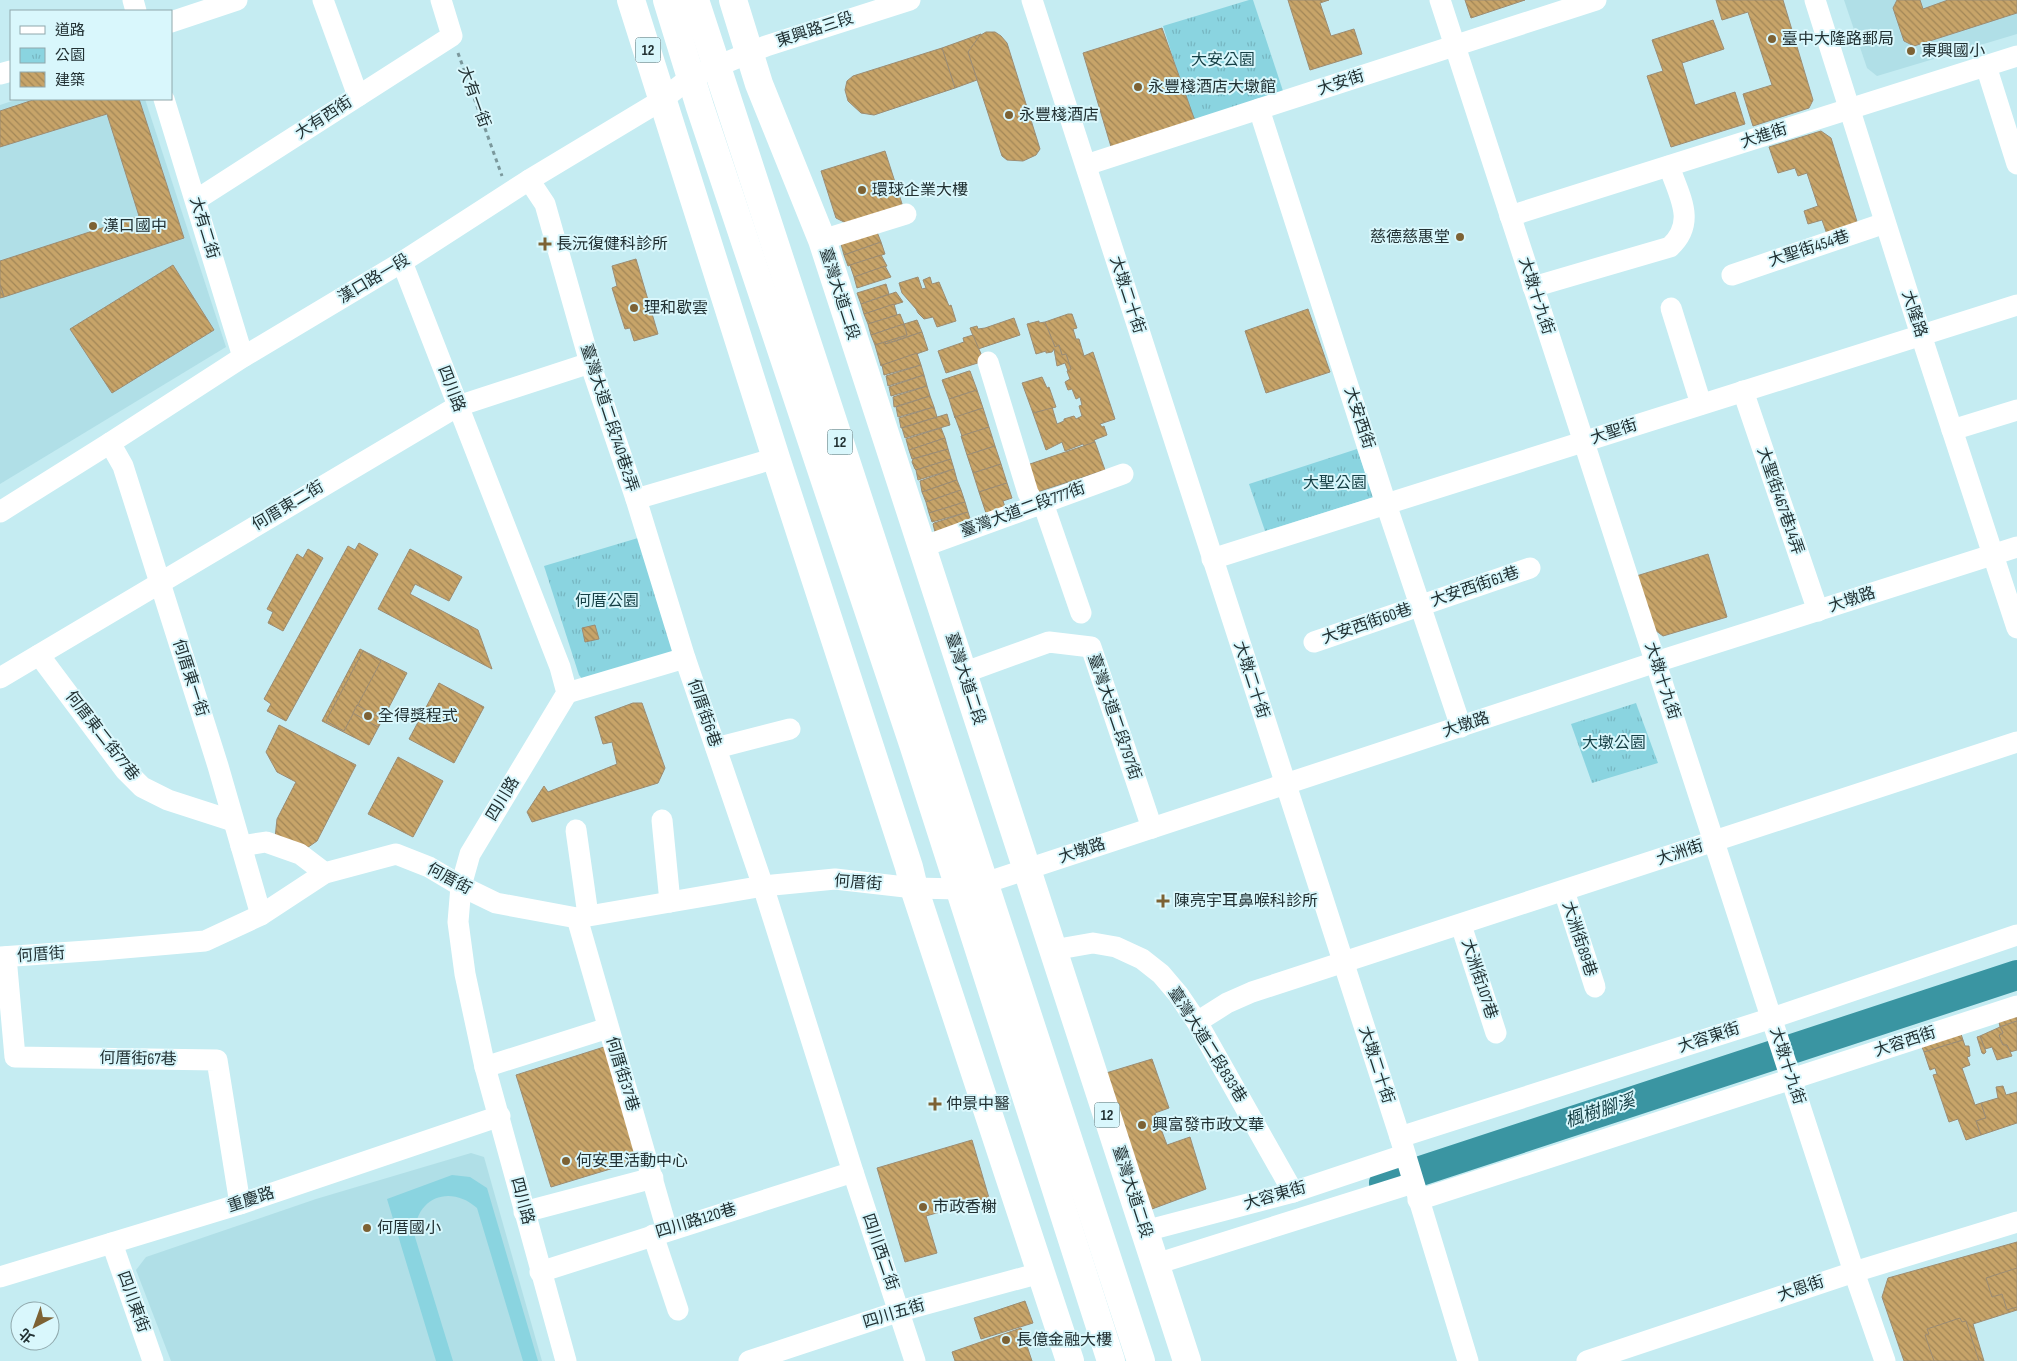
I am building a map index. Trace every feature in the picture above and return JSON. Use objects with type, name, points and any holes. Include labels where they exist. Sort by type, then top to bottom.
[{"type":"main road","name":"12","points":[[631,0],[776,458],[906,857],[914,888],[1070,1361]]},
{"type":"main road","name":"12","points":[[667,0],[691,77],[972,886],[1141,1361]]},
{"type":"main road","name":"12","points":[[694,0],[716,65],[972,886],[1111,1361]]},
{"type":"main road","name":"臺灣大道二段","points":[[733,0],[759,84],[822,240],[1187,1361]]},
{"type":"street","points":[[172,22],[237,0]]},
{"type":"street","points":[[323,0],[358,96]]},
{"type":"street","points":[[441,0],[452,36]]},
{"type":"street","name":"東興路三段","points":[[750,52],[910,0]]},
{"type":"street","name":"大墩二十街","points":[[1032,0],[1402,1146],[1468,1361]]},
{"type":"street","name":"大墩十九街","points":[[1440,0],[1854,1272],[1885,1361]]},
{"type":"street","name":"大安街","points":[[1086,165],[1596,0]]},
{"type":"street","name":"大隆路","points":[[1815,0],[1921,335],[2017,628]]},
{"type":"street","name":"大有西街","points":[[196,200],[452,36]]},
{"type":"street","name":"漢口路一段","points":[[0,512],[243,357],[402,262],[529,180],[662,100],[691,77],[750,52]]},
{"type":"street","name":"大進街","points":[[1510,216],[2017,56]]},
{"type":"street","points":[[1986,66],[2017,164]]},
{"type":"street","name":"大有二街","points":[[164,100],[243,357]]},
{"type":"street","name":"大安西街","points":[[1259,109],[1386,504],[1461,726]]},
{"type":"street","points":[[1533,287],[1670,247],[1679,238],[1684,228],[1685,214],[1669,166]]},
{"type":"street","name":"臺灣大道二段740巷2弄","points":[[529,180],[545,204],[590,363],[636,499],[685,658]]},
{"type":"street","points":[[822,240],[906,214]]},
{"type":"street","name":"大聖街454巷","points":[[1732,274],[1885,223]]},
{"type":"street","name":"四川路","points":[[402,262],[560,667],[567,693],[470,854],[460,886],[458,922],[465,974],[486,1067],[540,1272],[566,1361]]},
{"type":"street","name":"大聖街","points":[[1212,559],[2017,305]]},
{"type":"street","points":[[1671,308],[1701,404]]},
{"type":"street","points":[[988,362],[1028,493],[1039,504],[1081,613]]},
{"type":"street","name":"何厝東二街","points":[[0,678],[458,406],[590,363]]},
{"type":"street","name":"大聖街467巷14弄","points":[[1743,391],[1818,611]]},
{"type":"street","points":[[1952,430],[2017,410]]},
{"type":"street","name":"何厝東一街","points":[[110,443],[123,466],[234,821],[261,915]]},
{"type":"street","points":[[636,499],[776,458]]},
{"type":"street","name":"臺灣大道二段777街","points":[[922,547],[1123,474]]},
{"type":"street","name":"大墩路","points":[[914,888],[972,886],[1027,869],[1656,662],[2017,547]]},
{"type":"street","name":"大安西街61巷","points":[[1420,605],[1530,568]]},
{"type":"street","name":"大安西街60巷","points":[[1314,642],[1420,605]]},
{"type":"street","name":"臺灣大道二段797街","points":[[963,673],[1049,642],[1091,648],[1152,828]]},
{"type":"street","name":"何厝東二街77巷","points":[[39,655],[125,770],[142,787],[168,800],[234,821]]},
{"type":"street","name":"何厝街6巷","points":[[567,693],[685,658],[763,886],[853,1172]]},
{"type":"street","points":[[716,748],[790,729]]},
{"type":"street","name":"大洲街","points":[[1197,1022],[1227,1003],[1252,992],[2017,742]]},
{"type":"street","points":[[662,820],[670,902]]},
{"type":"street","name":"何厝街37巷","points":[[576,830],[583,916],[608,1028],[653,1178],[660,1232],[678,1310]]},
{"type":"street","points":[[241,846],[266,842],[300,854],[325,873]]},
{"type":"street","name":"何厝街","points":[[3,957],[205,941],[261,915],[325,873],[396,854],[429,867],[460,886],[496,903],[583,916],[763,886],[835,879],[914,888]]},
{"type":"street","name":"大洲街89巷","points":[[1564,891],[1595,987]]},
{"type":"street","name":"大洲街107巷","points":[[1461,924],[1496,1033]]},
{"type":"street","name":"大容東街","points":[[1145,1231],[1293,1192],[1402,1146],[2017,935]]},
{"type":"street","name":"臺灣大道二段833巷","points":[[1053,950],[1093,943],[1116,947],[1142,959],[1161,974],[1178,994],[1197,1022],[1293,1192]]},
{"type":"street","name":"何厝街67巷","points":[[3,957],[7,1057],[217,1060],[240,1204]]},
{"type":"street","name":"大容西街","points":[[1792,1078],[2017,1006]]},
{"type":"street","points":[[486,1067],[608,1028]]},
{"type":"street","name":"大容東街","points":[[1156,1264],[1415,1192],[1792,1078]]},
{"type":"street","name":"重慶路","points":[[0,1277],[240,1204],[500,1116]]},
{"type":"street","name":"四川路120巷","points":[[540,1272],[660,1232],[853,1172]]},
{"type":"street","name":"四川西二街","points":[[853,1172],[915,1361]]},
{"type":"street","points":[[524,1212],[653,1178]]},
{"type":"street","name":"大恩街","points":[[1587,1361],[1854,1272],[2017,1222]]},
{"type":"street","name":"四川東街","points":[[112,1244],[154,1361]]},
{"type":"street","name":"四川五街","points":[[749,1361],[900,1311],[1040,1273]]},
{"type":"path","name":"大有一街","points":[[452,36],[508,194]]},
{"type":"shaded area","name":"東興國小","points":[[1844,0],[2017,0],[2017,34],[1877,76],[1867,68]]},
{"type":"shaded area","name":"漢口國中","points":[[15,100],[145,100],[226,347],[0,484],[0,105]]},
{"type":"shaded area","name":"何厝國小","points":[[471,1153],[484,1157],[542,1361],[171,1361],[136,1270],[146,1257],[316,1199]]},
{"type":"green space","name":"大安公園","points":[[1253,0],[1284,94],[1193,121],[1163,26]]},
{"type":"green space","name":"大聖公園","points":[[1357,449],[1374,497],[1265,531],[1249,484]]},
{"type":"green space","name":"何厝公園","points":[[638,538],[676,655],[583,680],[579,675],[544,566]]},
{"type":"green space","name":"大墩公園","points":[[1636,703],[1658,763],[1592,783],[1571,724]]},
{"type":"green space","points":[[452,1175],[470,1177],[487,1188],[538,1361],[523,1361],[477,1208],[466,1201],[445,1196],[435,1199],[426,1205],[420,1213],[416,1224],[415,1237],[453,1361],[436,1361],[387,1199]]},
{"type":"building","points":[[1288,0],[1329,0],[1320,3],[1331,36],[1354,29],[1362,54],[1310,70]]},
{"type":"building","points":[[1465,0],[1525,0],[1471,18]]},
{"type":"building","points":[[1716,0],[1783,0],[1813,100],[1809,108],[1753,126],[1743,94],[1772,85],[1748,12],[1722,20]]},
{"type":"building","points":[[1897,0],[1920,0],[1923,9],[1948,0],[2017,0],[2017,13],[1914,46],[1904,41],[1893,8]]},
{"type":"building","points":[[1713,20],[1724,49],[1682,63],[1695,105],[1735,92],[1745,124],[1671,147],[1647,76],[1663,71],[1652,40]]},
{"type":"building","name":"永豐棧酒店大墩館","points":[[1162,28],[1195,121],[1112,150],[1083,53]]},
{"type":"building","name":"永豐棧酒店","points":[[986,32],[995,32],[1007,43],[1040,149],[1036,155],[1023,161],[1007,160],[1002,156],[968,52],[976,38]]},
{"type":"building","points":[[981,34],[968,52],[977,80],[955,88],[942,48]]},
{"type":"building","points":[[942,48],[955,88],[874,115],[861,113],[848,101],[845,90],[847,81],[853,76]]},
{"type":"building","points":[[33,100],[139,100],[184,238],[4,297],[0,284],[0,261],[139,216],[107,114],[0,147],[0,111]]},
{"type":"building","points":[[1821,131],[1831,138],[1859,228],[1828,237],[1822,220],[1808,224],[1804,211],[1818,206],[1807,173],[1798,176],[1795,168],[1778,173],[1769,147]]},
{"type":"building","name":"環球企業大樓","points":[[885,151],[904,210],[852,226],[836,218],[821,171]]},
{"type":"building","points":[[877,232],[881,242],[844,255],[841,244]]},
{"type":"building","points":[[881,242],[885,254],[848,266],[844,255]]},
{"type":"building","points":[[881,255],[887,266],[854,277],[850,265]]},
{"type":"building","name":"理和歇雲","points":[[636,259],[658,334],[634,341],[630,328],[625,329],[612,288],[617,286],[612,266]]},
{"type":"building","points":[[173,265],[214,330],[112,393],[70,329]]},
{"type":"building","points":[[885,266],[891,277],[857,288],[854,277]]},
{"type":"building","points":[[918,277],[922,289],[926,288],[923,280],[930,277],[932,284],[939,282],[949,306],[951,305],[956,321],[937,327],[933,317],[924,319],[918,313],[902,293],[899,283]]},
{"type":"building","points":[[886,284],[889,294],[861,304],[857,293]]},
{"type":"building","points":[[0,285],[4,297],[0,298]]},
{"type":"building","points":[[896,292],[903,302],[864,314],[861,304]]},
{"type":"building","points":[[894,304],[897,315],[868,324],[864,314]]},
{"type":"building","points":[[1308,309],[1330,372],[1266,393],[1245,331]]},
{"type":"building","points":[[900,314],[904,324],[871,335],[868,324]]},
{"type":"building","points":[[1072,314],[1077,328],[1073,329],[1076,339],[1079,339],[1084,356],[1093,352],[1115,419],[1100,424],[1102,427],[1104,426],[1107,435],[1094,440],[1095,442],[1084,446],[1083,444],[1065,451],[1062,442],[1046,450],[1033,413],[1052,407],[1057,424],[1064,421],[1064,419],[1074,416],[1076,419],[1082,416],[1079,406],[1082,405],[1080,397],[1076,399],[1072,389],[1068,390],[1065,382],[1070,379],[1067,371],[1071,369],[1066,354],[1062,355],[1059,345],[1055,347],[1045,322]]},
{"type":"building","points":[[1014,318],[1020,335],[978,349],[970,328],[977,326],[978,329],[985,328]]},
{"type":"building","points":[[917,320],[922,332],[885,344],[885,342],[907,335],[904,324]]},
{"type":"building","points":[[1039,321],[1039,323],[1045,322],[1055,347],[1059,345],[1062,355],[1066,354],[1071,369],[1068,371],[1065,363],[1057,366],[1054,349],[1052,352],[1046,353],[1046,351],[1036,354],[1027,324]]},
{"type":"building","points":[[904,324],[907,335],[875,345],[871,335]]},
{"type":"building","points":[[922,332],[928,350],[881,366],[875,345],[896,341]]},
{"type":"building","points":[[973,335],[984,361],[946,373],[938,351],[964,342],[963,338]]},
{"type":"building","points":[[917,353],[921,365],[884,375],[882,365]]},
{"type":"building","points":[[921,365],[924,375],[888,386],[886,376]]},
{"type":"building","points":[[970,371],[977,390],[949,399],[942,380]]},
{"type":"building","points":[[924,375],[927,386],[891,396],[889,387]]},
{"type":"building","points":[[1042,377],[1047,388],[1049,387],[1056,407],[1033,413],[1022,383]]},
{"type":"building","points":[[927,386],[930,396],[894,407],[893,397]]},
{"type":"building","points":[[977,390],[983,408],[955,418],[949,399]]},
{"type":"building","points":[[930,396],[934,407],[898,417],[896,407]]},
{"type":"building","points":[[934,407],[937,417],[901,428],[899,418]]},
{"type":"building","points":[[983,408],[989,427],[962,436],[955,417]]},
{"type":"building","points":[[947,414],[950,425],[905,438],[902,428]]},
{"type":"building","points":[[989,427],[995,446],[967,455],[961,436]]},
{"type":"building","points":[[941,428],[945,438],[909,450],[906,439]]},
{"type":"building","points":[[945,438],[948,449],[912,459],[909,450]]},
{"type":"building","points":[[1095,442],[1105,470],[1034,493],[1024,466]]},
{"type":"building","points":[[995,446],[1001,464],[973,473],[967,455]]},
{"type":"building","points":[[948,449],[951,459],[915,469],[912,462],[913,459]]},
{"type":"building","points":[[951,459],[954,469],[918,480],[916,470]]},
{"type":"building","points":[[1001,464],[1007,483],[979,492],[973,473]]},
{"type":"building","points":[[954,469],[957,480],[922,492],[920,481]]},
{"type":"building","points":[[957,480],[961,490],[926,502],[922,492]]},
{"type":"building","points":[[1007,483],[1012,498],[1003,501],[1006,510],[987,516],[979,492]]},
{"type":"building","points":[[961,490],[965,502],[929,513],[926,502]]},
{"type":"building","points":[[965,502],[968,512],[932,522],[929,513]]},
{"type":"building","points":[[968,512],[971,522],[935,532],[934,523]]},
{"type":"building","points":[[359,543],[378,554],[286,721],[267,711],[271,704],[264,699],[348,546],[355,550]]},
{"type":"building","points":[[308,549],[323,558],[283,631],[268,623],[273,612],[267,609],[297,554],[303,558]]},
{"type":"building","points":[[410,549],[462,577],[449,601],[415,584],[410,594],[478,630],[492,669],[378,609]]},
{"type":"building","points":[[1708,554],[1727,617],[1663,636],[1651,627],[1633,577]]},
{"type":"building","points":[[595,625],[599,639],[585,642],[582,628]]},
{"type":"building","points":[[360,649],[407,673],[369,745],[322,721]]},
{"type":"building","points":[[363,651],[381,661],[344,731],[326,721]]},
{"type":"building","points":[[439,683],[484,707],[454,763],[409,739]]},
{"type":"building","points":[[633,703],[642,703],[665,768],[658,783],[532,822],[527,812],[544,786],[548,792],[617,764],[612,742],[603,744],[595,717]]},
{"type":"building","name":"全得獎程式","points":[[357,705],[382,719],[378,727],[353,713]]},
{"type":"building","points":[[279,725],[356,765],[317,841],[301,852],[275,838],[277,819],[296,782],[277,772],[266,752]]},
{"type":"building","points":[[398,757],[443,781],[413,837],[368,814]]},
{"type":"building","points":[[2017,1016],[2017,1021],[2000,1027],[1999,1022]]},
{"type":"building","points":[[2017,1021],[2017,1050],[2010,1052],[2007,1045],[2003,1045],[2001,1041],[1999,1035],[2003,1033],[2000,1027]]},
{"type":"building","points":[[2000,1027],[2003,1033],[1999,1035],[2001,1041],[2003,1045],[2007,1045],[2012,1056],[1997,1060],[1992,1047],[1985,1049],[1980,1036]]},
{"type":"building","points":[[1961,1034],[1963,1040],[1924,1052],[1922,1047]]},
{"type":"building","points":[[1980,1036],[1986,1052],[1984,1054],[1977,1037]]},
{"type":"building","points":[[1963,1040],[1965,1046],[1969,1046],[1970,1056],[1967,1057],[1970,1065],[1962,1068],[1975,1105],[1981,1103],[1986,1118],[1976,1121],[1981,1135],[1966,1140],[1958,1119],[1949,1122],[1933,1075],[1937,1074],[1935,1068],[1930,1070],[1924,1052]]},
{"type":"building","name":"何安里活動中心","points":[[604,1047],[640,1160],[551,1187],[516,1075]]},
{"type":"building","name":"興富發市政文華","points":[[1152,1059],[1169,1108],[1155,1113],[1167,1145],[1190,1137],[1206,1189],[1152,1209],[1106,1073]]},
{"type":"building","points":[[2003,1086],[2006,1095],[2017,1092],[2017,1123],[1981,1135],[1976,1121],[1986,1118],[1981,1103],[1998,1098],[1996,1087]]},
{"type":"building","name":"市政香榭","points":[[972,1140],[989,1198],[926,1216],[937,1253],[905,1262],[877,1168]]},
{"type":"building","points":[[2017,1242],[2017,1310],[1973,1324],[1984,1361],[1904,1361],[1882,1297],[1888,1278]]},
{"type":"building","points":[[2017,1268],[2017,1307],[2007,1310],[2002,1294],[1992,1297],[1986,1278]]},
{"type":"building","points":[[1025,1301],[1033,1323],[981,1339],[974,1318]]},
{"type":"building","points":[[1960,1318],[1962,1322],[1966,1321],[1979,1361],[1934,1361],[1925,1335],[1929,1334],[1927,1329]]},
{"type":"building","name":"長億金融大樓","points":[[1021,1328],[1032,1361],[955,1361],[952,1352]]},
{"type":"waterway","name":"楓樹腳溪","points":[[1384,1183],[2017,975]]},
{"type":"place","name":"臺中大隆路郵局","points":[[1772,39]]},
{"type":"place","name":"東興國小","points":[[1911,51]]},
{"type":"place","name":"永豐棧酒店大墩館","points":[[1138,87]]},
{"type":"place","name":"永豐棧酒店","points":[[1009,115]]},
{"type":"place","name":"環球企業大樓","points":[[862,190]]},
{"type":"place","name":"漢口國中","points":[[93,226]]},
{"type":"place","name":"慈德慈惠堂","points":[[1460,237]]},
{"type":"place","name":"長沅復健科診所","points":[[545,244]]},
{"type":"place","name":"理和歇雲","points":[[634,308]]},
{"type":"place","name":"全得獎程式","points":[[368,716]]},
{"type":"place","name":"陳亮宇耳鼻喉科診所","points":[[1163,901]]},
{"type":"place","name":"仲景中醫","points":[[935,1104]]},
{"type":"place","name":"興富發市政文華","points":[[1142,1125]]},
{"type":"place","name":"何安里活動中心","points":[[566,1161]]},
{"type":"place","name":"市政香榭","points":[[923,1207]]},
{"type":"place","name":"何厝國小","points":[[367,1228]]},
{"type":"place","name":"長億金融大樓","points":[[1006,1340]]}]
